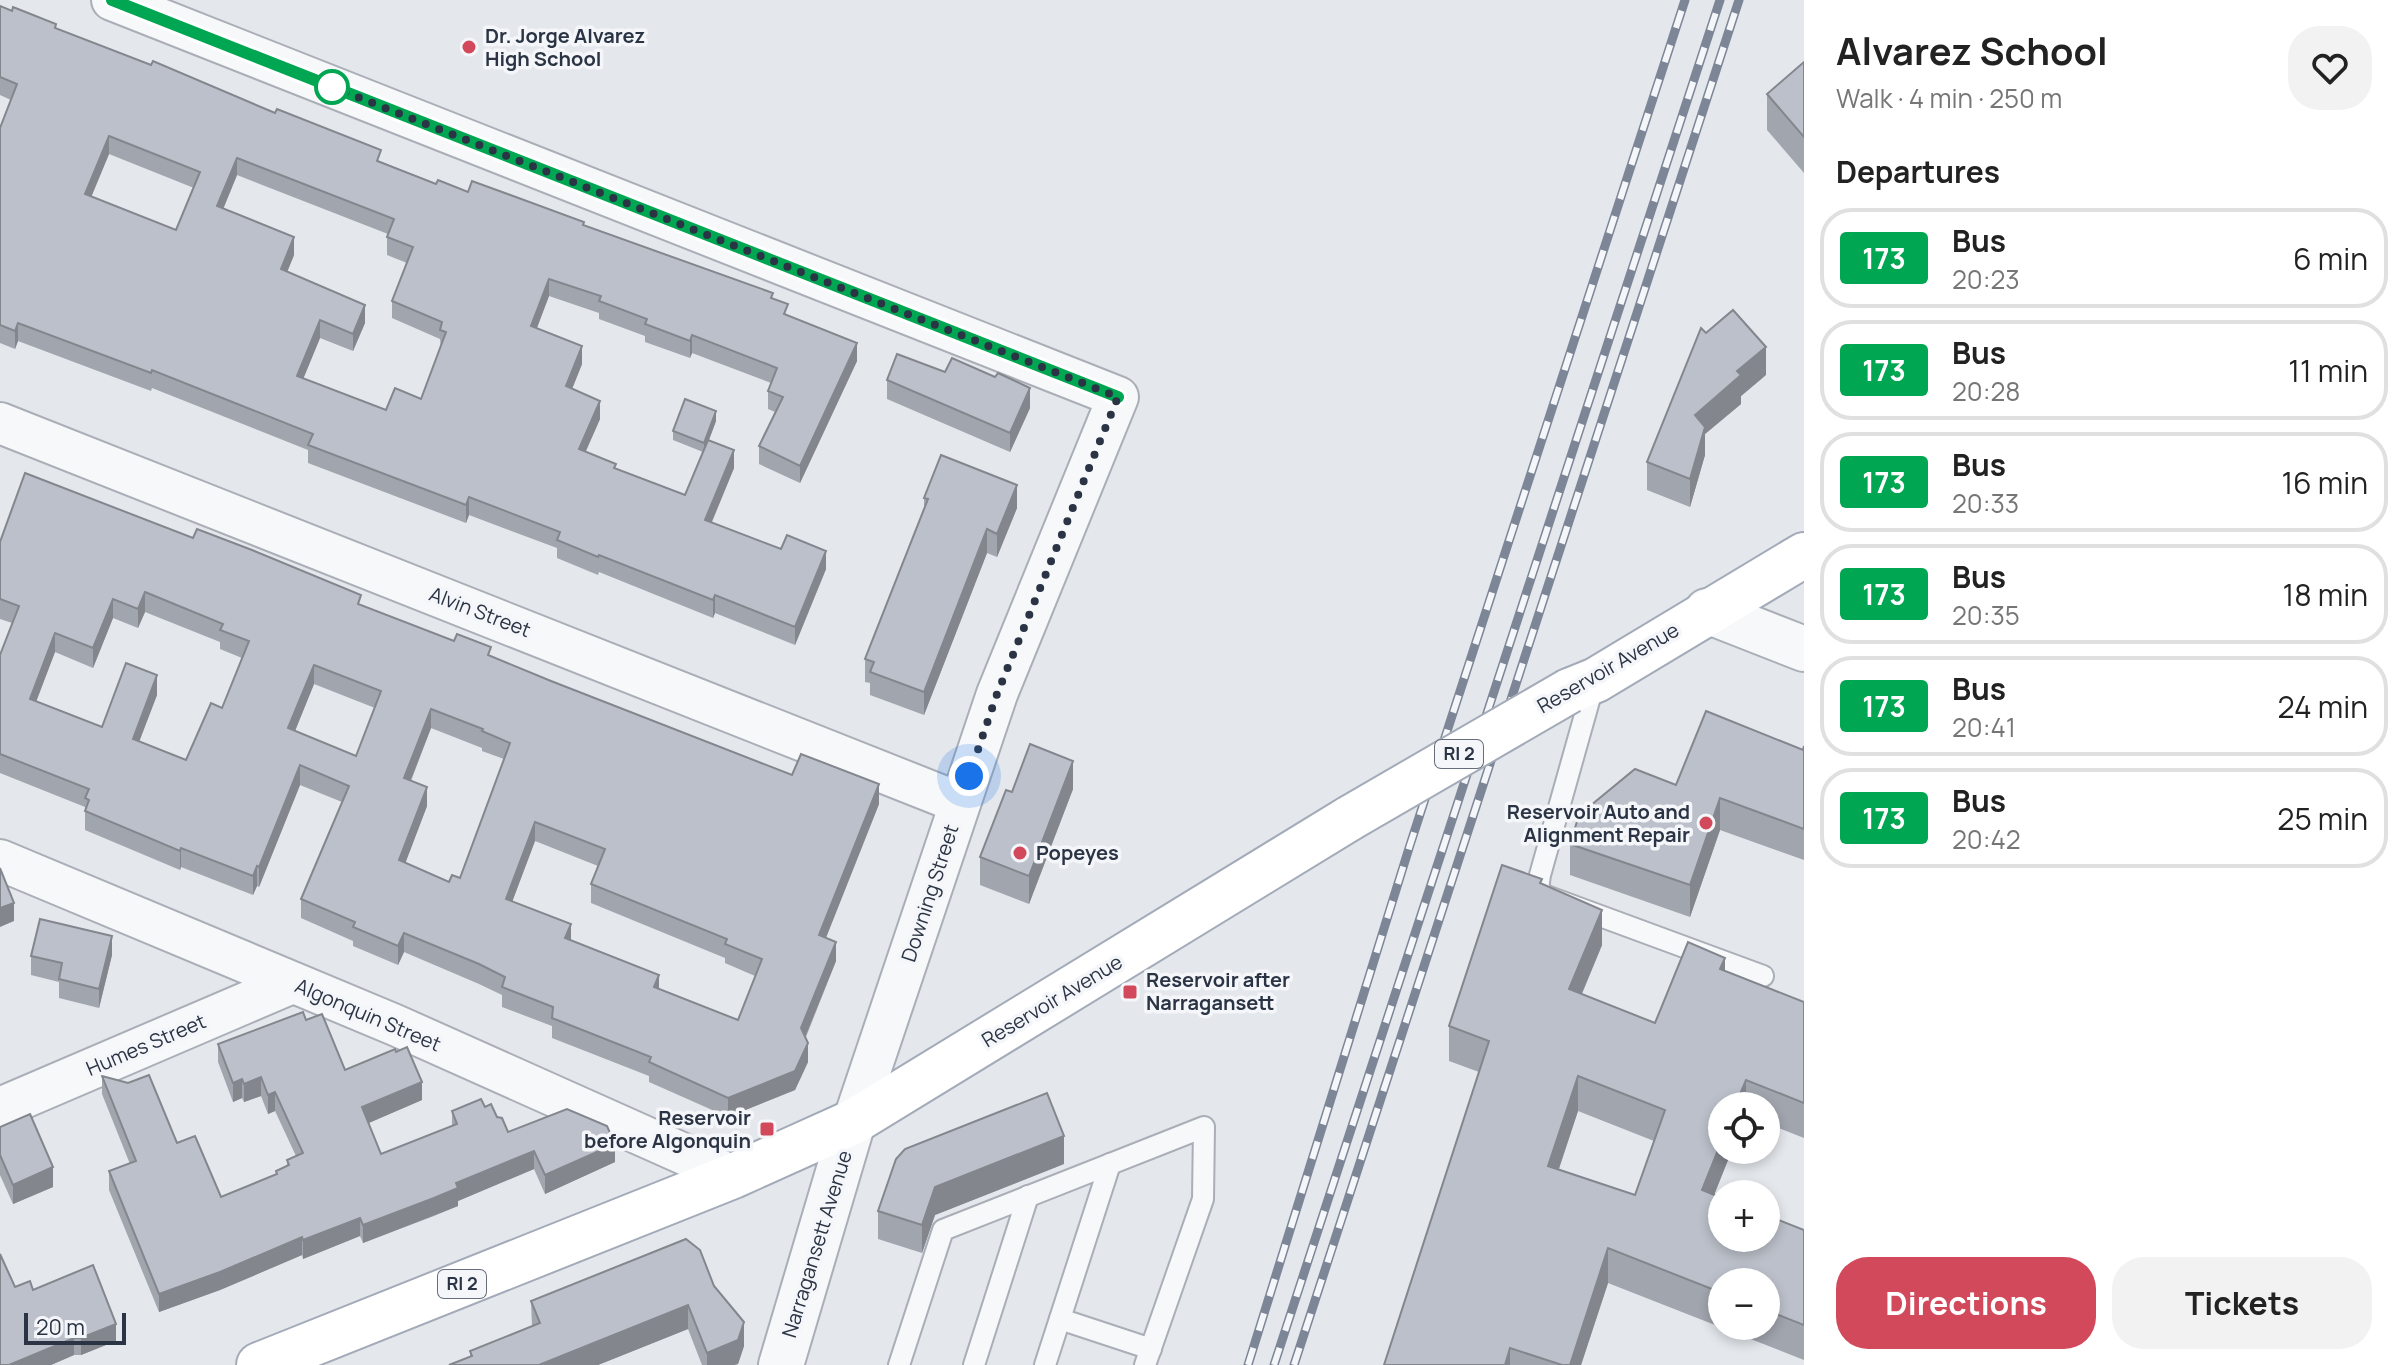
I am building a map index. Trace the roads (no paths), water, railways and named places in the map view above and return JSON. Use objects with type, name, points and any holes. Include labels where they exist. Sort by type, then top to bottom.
[{"type":"main road","name":"Reservoir Avenue","points":[[259,1365],[733,1176],[853,1122],[1350,818],[1804,555]]},
{"type":"street","name":"Downing Street","points":[[112,0],[1118,397],[997,694],[853,1122]]},
{"type":"street","name":"Alvin Street","points":[[0,423],[960,803]]},
{"type":"street","points":[[1707,611],[1804,649]]},
{"type":"street","name":"Algonquin Street","points":[[0,860],[395,1025],[733,1176]]},
{"type":"street","name":"Humes Street","points":[[0,1108],[292,983]]},
{"type":"street","name":"Narragansett Avenue","points":[[781,1365],[853,1122]]},
{"type":"lane","points":[[1582,685],[1538,889],[1546,896],[1763,976]]},
{"type":"lane","points":[[899,1365],[943,1230],[1204,1127],[1203,1199],[1148,1357],[1060,1319]]},
{"type":"lane","points":[[1045,1365],[1110,1164]]},
{"type":"lane","points":[[974,1365],[1028,1196]]},
{"type":"railway","points":[[1248,1365],[1410,845],[1685,0]]},
{"type":"railway","points":[[1274,1365],[1720,0]]},
{"type":"railway","points":[[1294,1365],[1739,0]]},
{"type":"place","name":"Dr. Jorge Alvarez High School","points":[[469,47]]},
{"type":"place","name":"Reservoir Auto and Alignment Repair","points":[[1706,823]]},
{"type":"place","name":"Popeyes","points":[[1020,853]]},
{"type":"place","name":"Reservoir after Narragansett","points":[[1130,992]]},
{"type":"place","name":"Reservoir before Algonquin","points":[[767,1129]]}]
